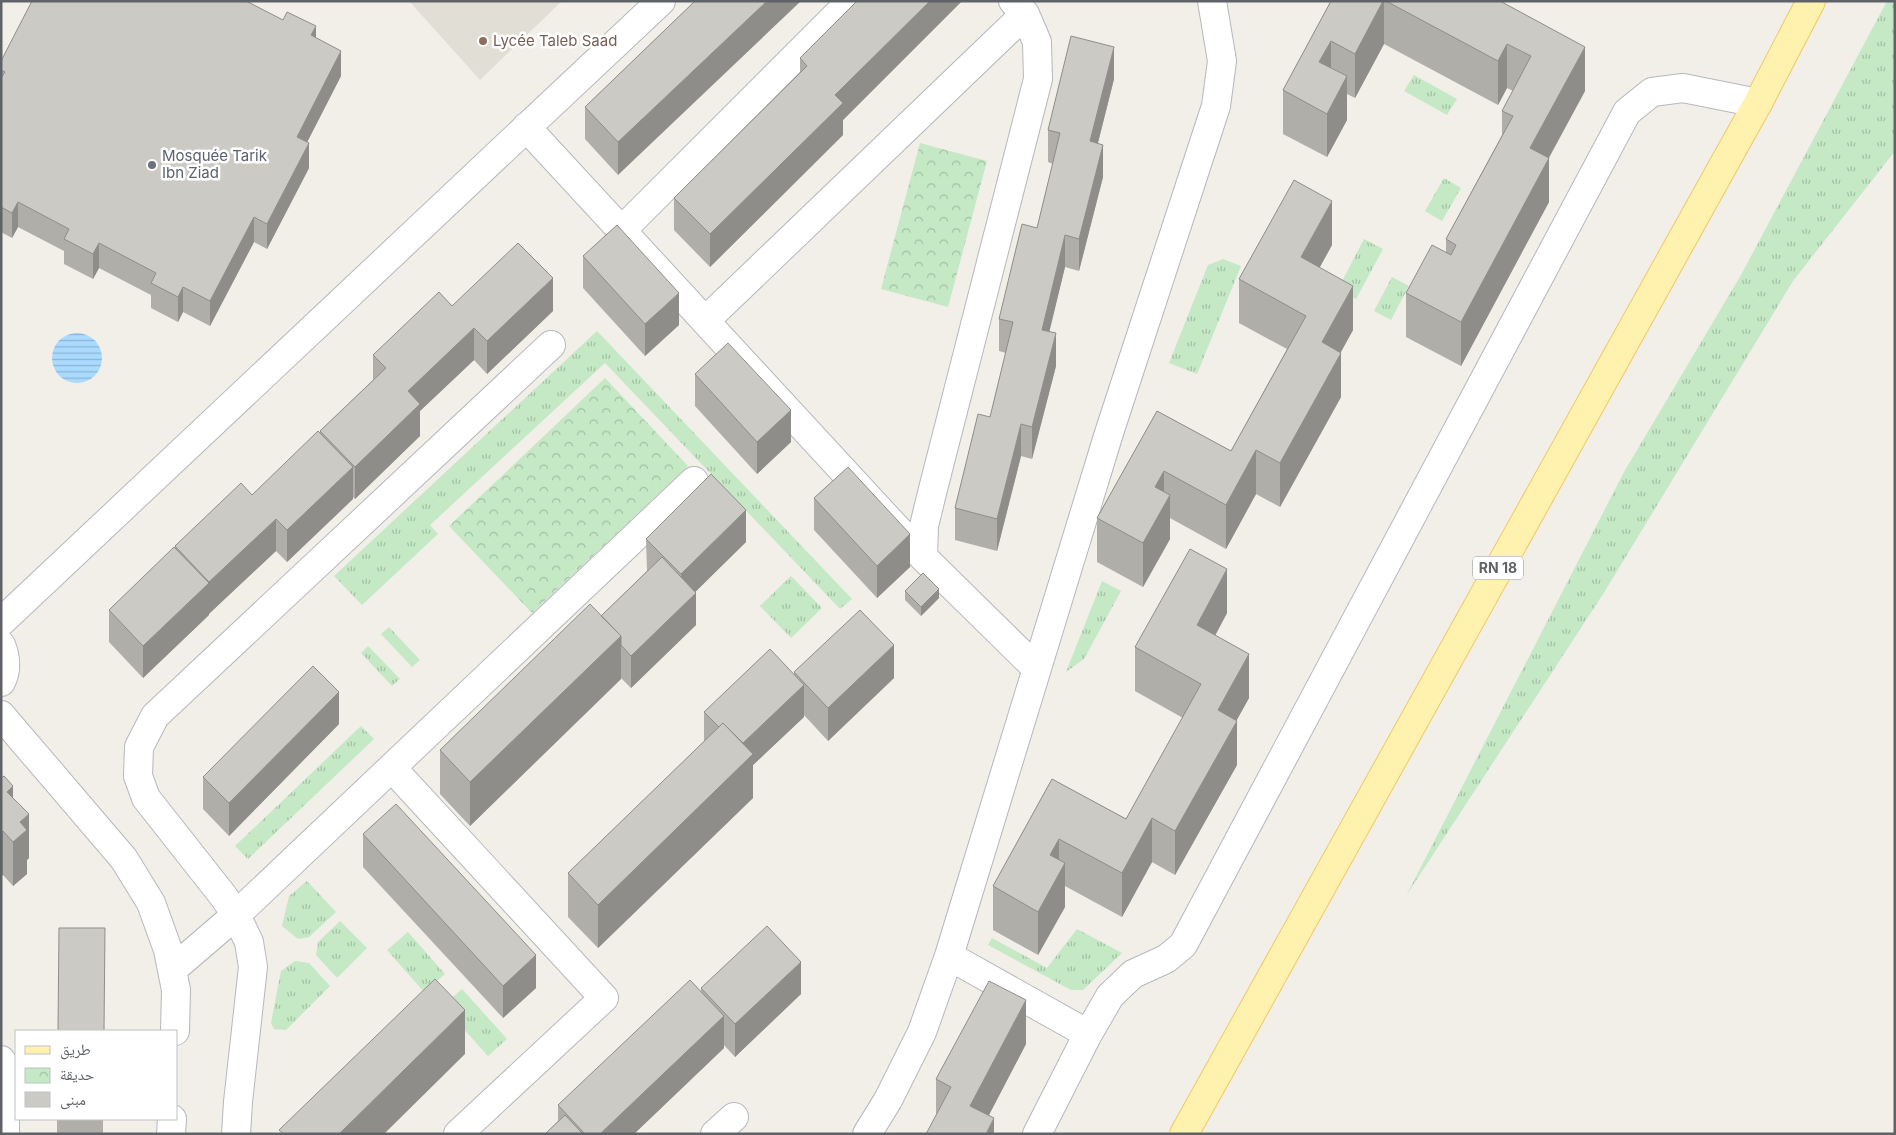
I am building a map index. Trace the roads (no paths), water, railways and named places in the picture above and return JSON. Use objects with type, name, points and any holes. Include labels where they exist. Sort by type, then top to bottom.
[{"type":"main road","name":"RN 18","points":[[1184,1134],[1758,103],[1811,1]]},
{"type":"street","points":[[1,622],[661,1]]},
{"type":"street","points":[[621,231],[851,1]]},
{"type":"street","points":[[867,1134],[888,1100],[922,1032],[949,956],[1109,433],[1216,106],[1222,61],[1212,1]]},
{"type":"street","points":[[705,321],[1019,8],[1037,42],[1038,79],[924,526],[923,557]]},
{"type":"street","points":[[1037,1134],[1088,1034],[1110,996],[1133,974],[1166,959],[1183,945],[1627,112],[1652,92],[1683,88],[1758,103]]},
{"type":"street","points":[[526,127],[923,557],[1036,668]]},
{"type":"street","points":[[236,1134],[253,967],[249,942],[236,915],[146,798],[138,776],[139,747],[155,716],[551,345]]},
{"type":"street","points":[[172,970],[236,915],[694,481]]},
{"type":"street","points":[[1,645],[6,666],[1,682]]},
{"type":"street","points":[[1,715],[124,859],[151,903],[168,950],[176,990],[175,1030]]},
{"type":"street","points":[[392,768],[604,998],[458,1134]]},
{"type":"street","points":[[949,956],[1088,1034]]},
{"type":"street","points":[[1,1060],[5,1067],[6,1134]]},
{"type":"street","points":[[171,1134],[172,1120]]},
{"type":"water","points":[[72,333],[82,333],[95,340],[102,353],[102,363],[95,376],[82,383],[72,383],[63,379],[56,372],[52,363],[52,353],[56,344],[63,337]]},
{"type":"place","name":"Lycée Taleb Saad","points":[[483,41]]},
{"type":"place","name":"Mosquée Tarik Ibn Ziad","points":[[152,165]]}]
